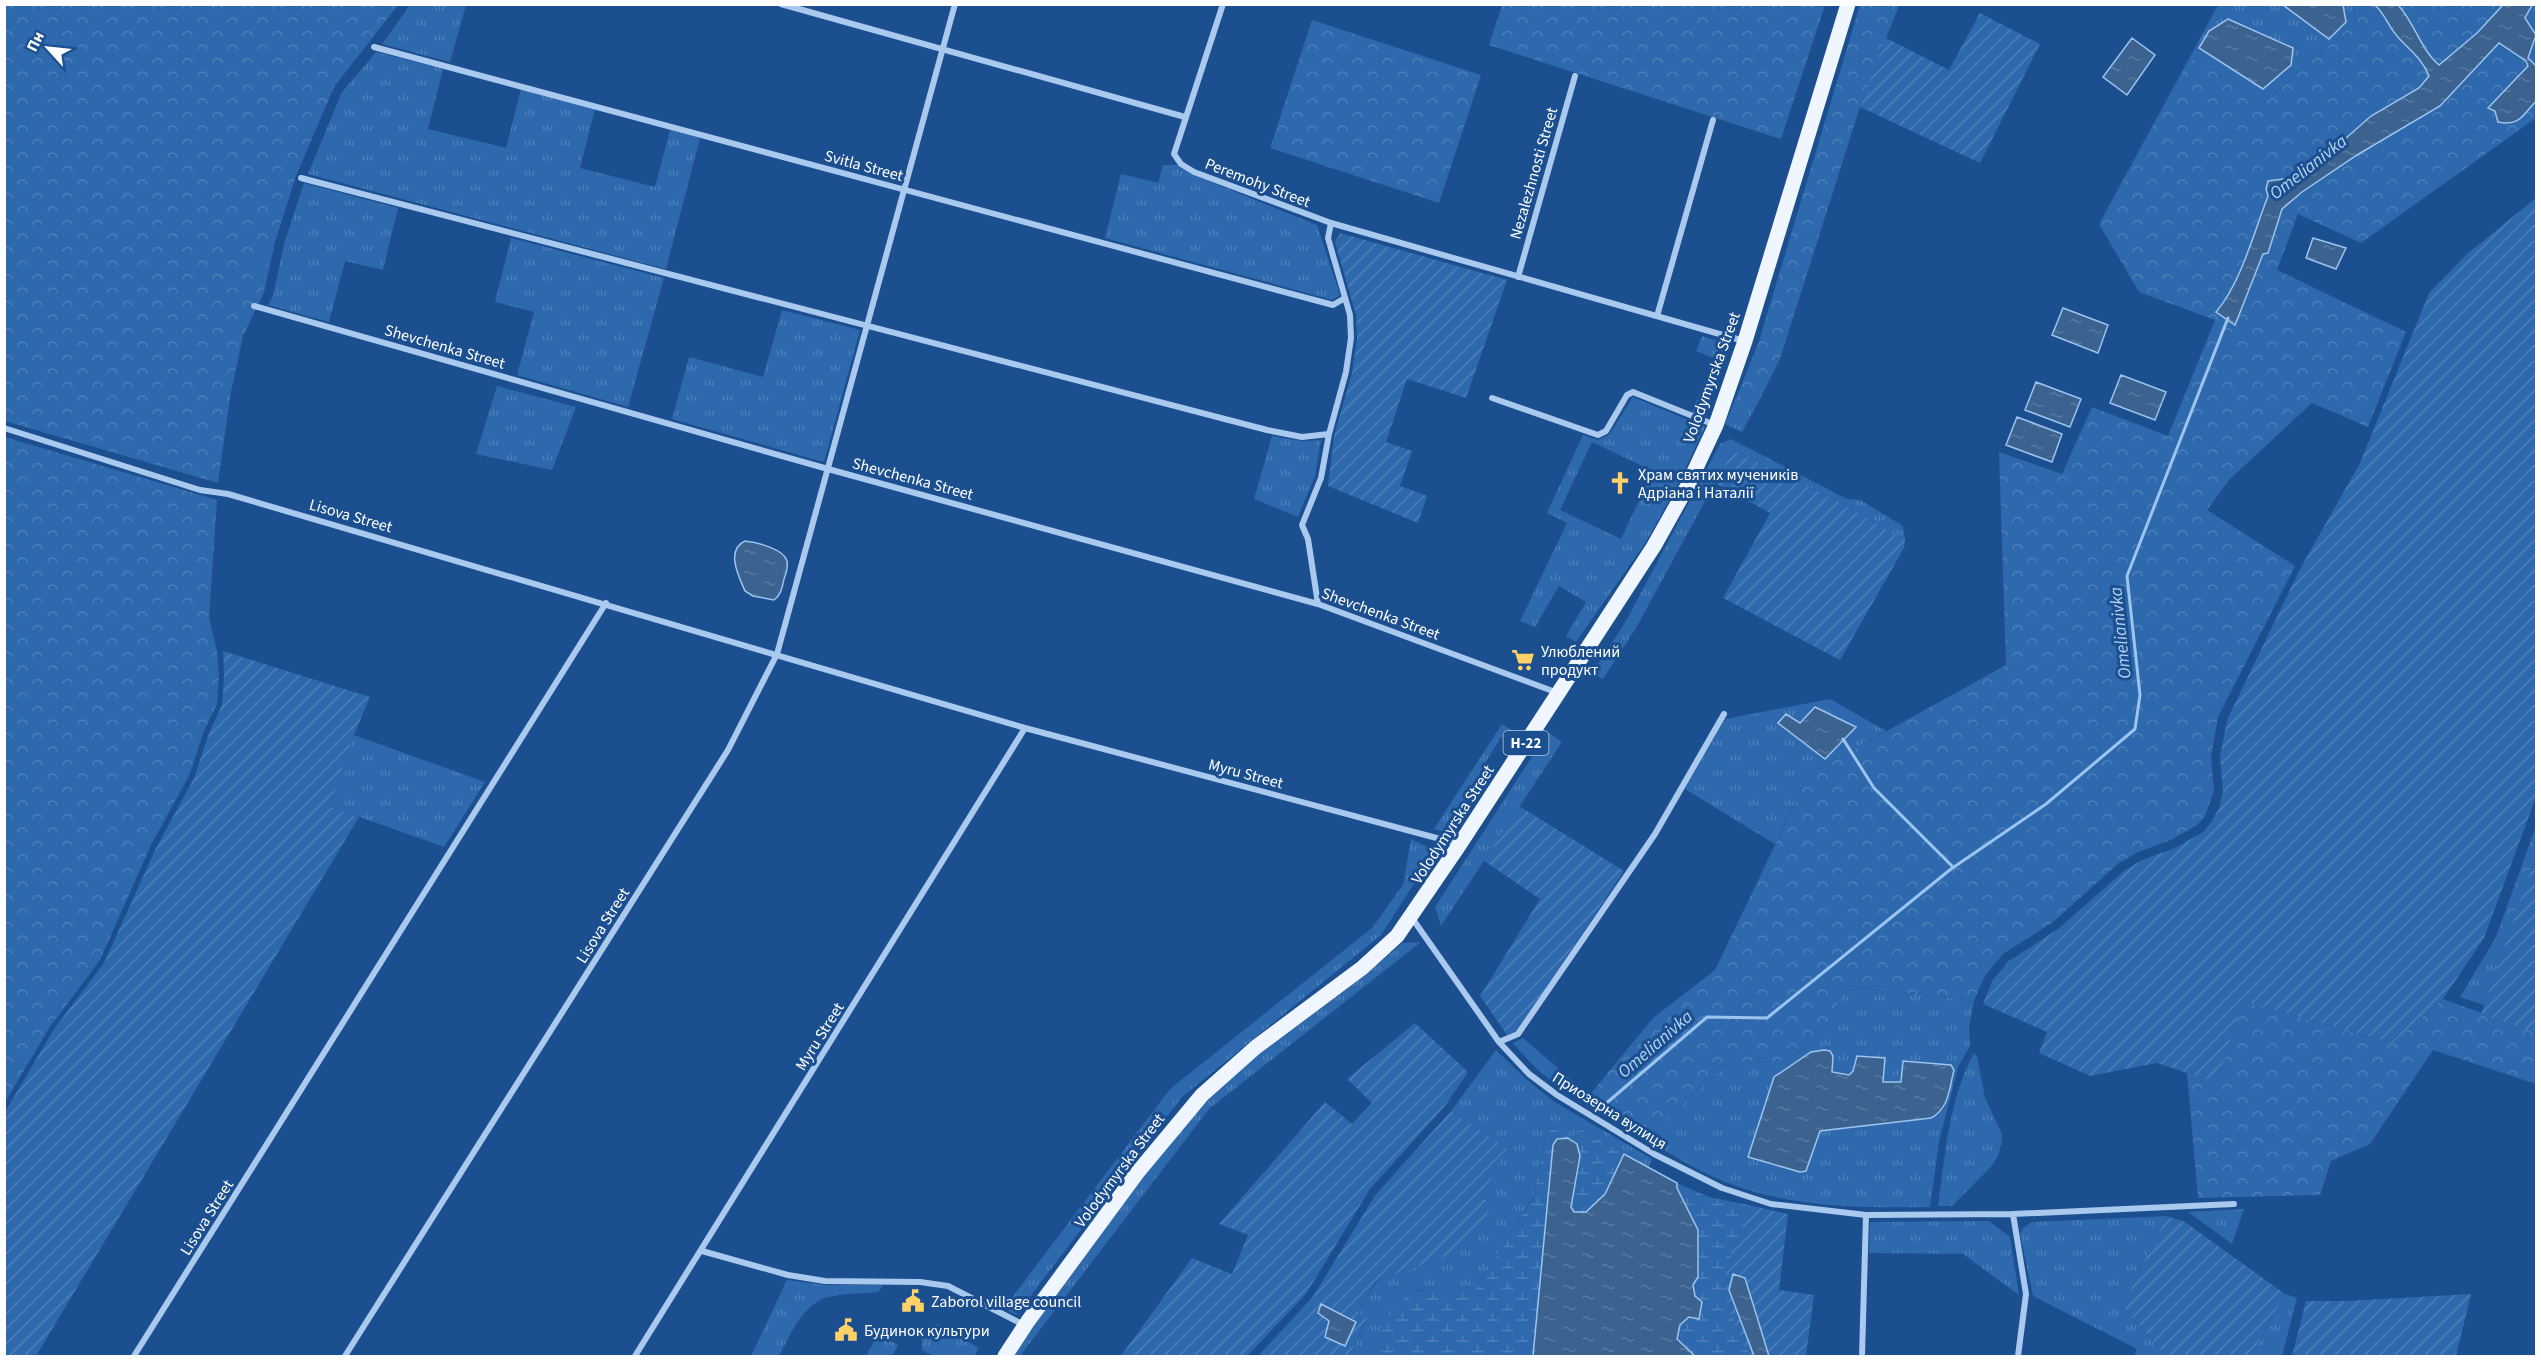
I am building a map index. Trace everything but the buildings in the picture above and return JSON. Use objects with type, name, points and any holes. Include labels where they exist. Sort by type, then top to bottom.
[{"type":"main road","name":"Volodymyrska Street","points":[[1005,1356],[1162,1140],[1202,1095],[1256,1047],[1362,968],[1397,936],[1460,844],[1654,546],[1687,488],[1716,425],[1745,341],[1848,4]]},
{"type":"street","points":[[781,4],[1185,117],[1223,4]]},
{"type":"street","points":[[777,654],[955,4]]},
{"type":"street","name":"Svitla Street","points":[[374,47],[523,85],[1333,305],[1346,298]]},
{"type":"street","name":"Nezalezhnosti Street","points":[[1518,277],[1575,76]]},
{"type":"street","name":"Peremohy Street","points":[[1185,117],[1174,154],[1181,164],[1194,172],[1331,223],[1745,341]]},
{"type":"street","points":[[1657,316],[1713,120]]},
{"type":"street","points":[[301,178],[1267,430],[1302,437],[1329,434]]},
{"type":"street","points":[[1318,604],[1308,539],[1302,525],[1321,478],[1329,434],[1346,372],[1351,338],[1350,315],[1328,238],[1331,223]]},
{"type":"street","name":"Shevchenka Street","points":[[254,306],[828,469],[1318,604],[1558,693]]},
{"type":"street","points":[[1492,398],[1598,435],[1606,431],[1627,395],[1633,392],[1716,425]]},
{"type":"street","name":"Lisova Street","points":[[4,428],[200,490],[228,494],[777,654],[728,750],[345,1356]]},
{"type":"street","name":"Lisova Street","points":[[134,1356],[606,603]]},
{"type":"street","name":"Myru Street","points":[[777,654],[1025,728],[1460,844]]},
{"type":"street","points":[[1499,1042],[1518,1034],[1525,1025],[1655,834],[1724,714]]},
{"type":"street","name":"Myru Street","points":[[635,1356],[1025,728]]},
{"type":"street","name":"Приозерна вулиця","points":[[1411,918],[1499,1042],[1529,1074],[1557,1095],[1654,1154],[1722,1188],[1771,1204],[1866,1215],[2013,1214],[2234,1204]]},
{"type":"street","points":[[2013,1214],[2026,1294],[2018,1356]]},
{"type":"street","points":[[1862,1356],[1866,1215]]},
{"type":"street","points":[[702,1251],[788,1275],[825,1281],[920,1282],[948,1286],[1025,1326]]},
{"type":"green space","points":[[4,5],[398,5],[334,87],[296,176],[275,242],[264,292],[243,336],[231,392],[218,483],[5,421]]},
{"type":"green space","points":[[410,5],[466,5],[450,62],[382,44]]},
{"type":"green space","points":[[1502,5],[1825,5],[1781,139],[1489,45]]},
{"type":"green space","points":[[1860,5],[1899,5],[1860,107],[1780,359],[1761,397],[1741,386],[1759,341]]},
{"type":"green space","points":[[2218,5],[2283,5],[2329,39],[2346,22],[2343,5],[2353,5],[2357,21],[2265,102],[2190,57]]},
{"type":"green space","points":[[2353,5],[2536,5],[2536,118],[2361,243],[2298,214],[2277,270],[2406,332],[2368,427],[2312,403],[2230,479],[2207,510],[2295,566],[2218,717],[2211,757],[2214,791],[2205,816],[2197,825],[2171,840],[2138,852],[2119,863],[2053,922],[2003,954],[1984,977],[1974,1001],[1847,986],[1819,1040],[1780,1062],[1731,1061],[1644,1139],[1583,1103],[1653,1018],[1715,970],[1809,774],[2006,665],[1999,452],[2062,474],[2092,407],[2168,436],[2215,320],[2139,292],[2099,224],[2190,57],[2265,102],[2357,21]]},
{"type":"green space","points":[[1980,13],[2040,44],[1980,163],[1860,107],[1886,38],[1949,70]]},
{"type":"green space","points":[[1312,20],[1481,75],[1439,203],[1270,148]]},
{"type":"green space","points":[[376,52],[443,69],[428,129],[506,148],[521,89],[595,109],[580,168],[655,187],[670,130],[700,138],[666,269],[308,174],[342,92]]},
{"type":"green space","points":[[1163,165],[1177,165],[1189,173],[1317,225],[1340,295],[1332,300],[1105,238],[1121,174],[1158,183]]},
{"type":"green space","points":[[304,183],[398,208],[383,270],[345,261],[329,322],[268,305],[273,296],[284,244]]},
{"type":"green space","points":[[2536,198],[2536,797],[2484,938],[2443,999],[2392,1043],[2243,1001],[2217,1083],[2157,1063],[2090,1076],[2039,1053],[2047,1032],[1983,1004],[1992,981],[2009,961],[2058,929],[2124,871],[2142,860],[2175,848],[2203,832],[2212,821],[2219,808],[2223,792],[2220,757],[2227,720],[2300,569],[2360,463],[2429,293],[2466,255]]},
{"type":"green space","points":[[1340,233],[1507,280],[1466,398],[1407,379],[1386,442],[1412,451],[1400,486],[1427,496],[1418,523],[1328,486],[1334,436],[1352,373],[1357,338],[1356,315],[1335,242]]},
{"type":"green space","points":[[511,238],[664,278],[628,407],[517,375],[534,312],[495,302]]},
{"type":"green space","points":[[258,248],[270,252],[262,279],[249,275]]},
{"type":"green space","points":[[782,310],[860,330],[824,462],[672,419],[689,357],[763,377]]},
{"type":"green space","points":[[1702,336],[1721,342],[1728,356],[1705,417],[1692,412],[1714,358],[1696,351]]},
{"type":"green space","points":[[497,386],[576,407],[552,470],[476,454]]},
{"type":"green space","points":[[1741,386],[1761,397],[1742,432],[1725,424]]},
{"type":"green space","points":[[1633,397],[1705,427],[1678,484],[1646,542],[1576,642],[1566,636],[1586,602],[1559,586],[1535,627],[1520,621],[1567,523],[1547,513],[1583,435],[1598,440],[1609,435]],"holes":[[[1592,442],[1653,471],[1621,539],[1560,510]]]},
{"type":"green space","points":[[1272,436],[1302,441],[1321,440],[1315,476],[1298,517],[1254,499]]},
{"type":"green space","points":[[5,437],[217,500],[209,618],[217,651],[219,674],[217,704],[204,731],[189,776],[151,845],[100,960],[50,1027],[5,1102]]},
{"type":"green space","points":[[1731,439],[1847,499],[1860,500],[1900,524],[1903,527],[1905,540],[1838,501],[1733,450],[1636,628],[1603,679],[1592,673],[1626,621],[1720,444]]},
{"type":"green space","points":[[1733,450],[1838,501],[1905,540],[1904,548],[1840,660],[1723,598],[1770,513],[1715,483]]},
{"type":"green space","points":[[223,651],[370,697],[329,806],[359,817],[36,1356],[5,1356],[5,1112],[54,1029],[104,963],[156,848],[194,778],[209,733],[222,705]]},
{"type":"green space","points":[[1830,699],[1886,731],[1809,774],[1775,844],[1685,789],[1725,719]],"holes":[[[1786,715],[1800,724],[1856,728],[1843,739],[1778,723]]]},
{"type":"green space","points":[[1502,724],[1515,732],[1509,741],[1501,737],[1485,763],[1492,768],[1450,834],[1434,829]]},
{"type":"green space","points":[[1548,732],[1562,742],[1441,926],[1435,907]]},
{"type":"green space","points":[[354,735],[485,782],[444,847],[329,806]]},
{"type":"green space","points":[[1519,806],[1624,871],[1517,1031],[1507,1035],[1480,996],[1540,899],[1484,861]]},
{"type":"green space","points":[[2536,826],[2536,854],[2507,940],[2496,937]]},
{"type":"green space","points":[[1411,839],[1435,851],[1381,935],[1182,1097],[1016,1315],[1004,1308],[1170,1089],[1372,928],[1403,885]]},
{"type":"green space","points":[[2536,854],[2536,1033],[2481,1014]]},
{"type":"green space","points":[[2496,937],[2507,940],[2484,1005],[2460,997]]},
{"type":"green space","points":[[1421,942],[1209,1109],[1020,1356],[1010,1356],[1142,1177],[1206,1098],[1259,1051],[1350,987],[1403,943]]},
{"type":"green space","points":[[1847,986],[1974,1001],[1969,1029],[1970,1046],[1958,1067],[1939,1142],[1930,1207],[1826,1205],[1775,1197],[1750,1191],[1715,1178],[1644,1139],[1731,1061],[1780,1062],[1819,1040]],"holes":[[[1824,1050],[1833,1056],[1832,1072],[1849,1075],[1853,1071],[1854,1061],[1885,1059],[1883,1082],[1901,1082],[1903,1061],[1946,1103],[1943,1110],[1931,1118],[1820,1131],[1774,1077],[1811,1052]]]},
{"type":"green space","points":[[2443,999],[2536,1033],[2536,1084],[2433,1050],[2370,1144],[2331,1161],[2320,1195],[2198,1198],[2187,1073],[2217,1083],[2243,1001],[2392,1043]]},
{"type":"green space","points":[[1415,1023],[1468,1072],[1445,1106],[1370,1189],[1306,1294],[1247,1356],[1121,1356],[1192,1258],[1232,1274],[1248,1235],[1219,1224],[1325,1102],[1352,1124],[1372,1103],[1347,1079]]},
{"type":"green space","points":[[1523,1038],[1589,1095],[1583,1103],[1545,1076],[1529,1061],[1513,1043]]},
{"type":"green space","points":[[1496,1050],[1553,1101],[1652,1159],[1648,1168],[1580,1129],[1573,1140],[1568,1138],[1567,1132],[1546,1134],[1534,1195],[1476,1289],[1461,1293],[1420,1290],[1372,1356],[1349,1356],[1367,1320],[1358,1312],[1377,1281],[1447,1256],[1493,1203],[1481,1198],[1506,1148],[1451,1111]]},
{"type":"green space","points":[[1974,1053],[1977,1057],[1985,1098],[2001,1132],[2002,1141],[1998,1156],[1990,1168],[1952,1206],[1938,1206],[1953,1108]]},
{"type":"green space","points":[[1451,1111],[1507,1148],[1481,1198],[1493,1203],[1479,1229],[1447,1256],[1376,1281],[1358,1312],[1367,1319],[1349,1356],[1258,1356],[1312,1298],[1376,1194]]},
{"type":"green space","points":[[1580,1129],[1624,1154],[1605,1194],[1585,1212],[1574,1212],[1571,1207],[1577,1182],[1579,1154],[1573,1140]]},
{"type":"green space","points":[[1551,1130],[1568,1132],[1568,1138],[1557,1139],[1553,1145],[1533,1356],[1372,1356],[1385,1321],[1409,1296],[1428,1291],[1461,1292],[1476,1289],[1534,1196],[1546,1134]]},
{"type":"green space","points":[[1677,1183],[1709,1197],[1753,1206],[1725,1276],[1726,1294],[1750,1356],[1695,1356],[1677,1339],[1680,1325],[1689,1317],[1695,1296]]},
{"type":"green space","points":[[1753,1206],[1788,1214],[1779,1290],[1814,1295],[1806,1356],[1769,1356],[1746,1279],[1730,1290],[1754,1356],[1750,1356],[1729,1307],[1725,1276],[1733,1251]]},
{"type":"green space","points":[[2244,1209],[2232,1244],[2188,1212]]},
{"type":"green space","points":[[2167,1216],[2122,1306],[2166,1356],[2134,1356],[2137,1349],[2033,1296],[2020,1234],[2023,1228],[2032,1222]]},
{"type":"green space","points":[[2167,1216],[2185,1222],[2285,1294],[2251,1356],[2166,1356],[2122,1306]]},
{"type":"green space","points":[[1989,1221],[2010,1237],[2019,1295],[1963,1254],[1869,1253],[1870,1222]]},
{"type":"green space","points":[[787,1280],[825,1285],[883,1285],[878,1292],[839,1295],[817,1302],[799,1320],[779,1356],[751,1356]]},
{"type":"green space","points":[[2285,1294],[2297,1298],[2282,1356],[2251,1356]]},
{"type":"green space","points":[[2471,1294],[2456,1356],[2292,1356],[2306,1301]]},
{"type":"green space","points":[[937,1324],[979,1348],[974,1356],[933,1356],[922,1350],[922,1336],[926,1327]]},
{"type":"green space","points":[[878,1334],[898,1345],[892,1356],[866,1356]]},
{"type":"water","points":[[2283,5],[2343,5],[2346,22],[2329,39]]},
{"type":"water","points":[[2375,5],[2398,5],[2432,59],[2439,65],[2477,33],[2503,5],[2532,5],[2525,18],[2536,35],[2528,58],[2536,66],[2536,101],[2520,119],[2511,123],[2498,122],[2495,111],[2488,108],[2528,66],[2526,61],[2499,43],[2440,106],[2357,155],[2302,192],[2282,209],[2268,253],[2263,254],[2235,325],[2216,312],[2233,287],[2246,257],[2268,196],[2266,189],[2268,181],[2283,179],[2288,184],[2303,176],[2371,116],[2419,88],[2429,76],[2419,59],[2394,32]]},
{"type":"water","points":[[2228,19],[2293,48],[2291,65],[2263,89],[2199,48],[2209,31]]},
{"type":"water","points":[[2132,38],[2155,55],[2127,95],[2103,77]]},
{"type":"water","points":[[2313,238],[2346,248],[2336,269],[2306,258]]},
{"type":"water","points":[[2063,308],[2108,325],[2098,353],[2052,335]]},
{"type":"water","points":[[2121,375],[2166,392],[2155,420],[2110,403]]},
{"type":"water","points":[[2036,382],[2081,399],[2070,427],[2025,410]]},
{"type":"water","points":[[2017,417],[2062,434],[2052,462],[2006,445]]},
{"type":"water","points":[[745,541],[775,550],[781,553],[787,561],[782,588],[774,600],[753,596],[745,591],[737,571],[735,557],[739,545]]},
{"type":"water","points":[[1815,707],[1856,727],[1825,759],[1778,723],[1786,714],[1800,723]]},
{"type":"water","points":[[1830,1051],[1833,1056],[1832,1072],[1849,1075],[1853,1071],[1857,1056],[1885,1058],[1883,1082],[1901,1082],[1903,1061],[1951,1065],[1954,1070],[1945,1104],[1931,1118],[1820,1131],[1806,1171],[1800,1172],[1748,1157],[1774,1077],[1811,1052]]},
{"type":"water","points":[[1568,1138],[1577,1144],[1580,1156],[1571,1207],[1574,1212],[1586,1212],[1605,1194],[1624,1154],[1677,1183],[1677,1188],[1698,1230],[1698,1277],[1693,1285],[1695,1296],[1702,1302],[1699,1319],[1689,1317],[1680,1325],[1677,1339],[1695,1356],[1533,1356],[1553,1145],[1557,1139]]},
{"type":"water","points":[[1733,1274],[1745,1278],[1769,1356],[1754,1356],[1729,1290]]},
{"type":"water","points":[[1321,1304],[1356,1322],[1345,1346],[1325,1337],[1329,1321],[1318,1313]]},
{"type":"waterway","name":"Omelianivka","points":[[1596,1112],[1707,1017],[1767,1018],[1951,869],[2046,804],[2135,729],[2140,695],[2127,576],[2228,318]]},
{"type":"waterway","points":[[1843,739],[1874,788],[1953,867]]},
{"type":"place","name":"Храм святих мучеників Адріана і Наталії","points":[[1620,483]]},
{"type":"place","name":"Улюблений продукт","points":[[1523,660]]},
{"type":"place","name":"Zaborol village council","points":[[913,1301]]},
{"type":"place","name":"Будинок культури","points":[[846,1330]]}]
